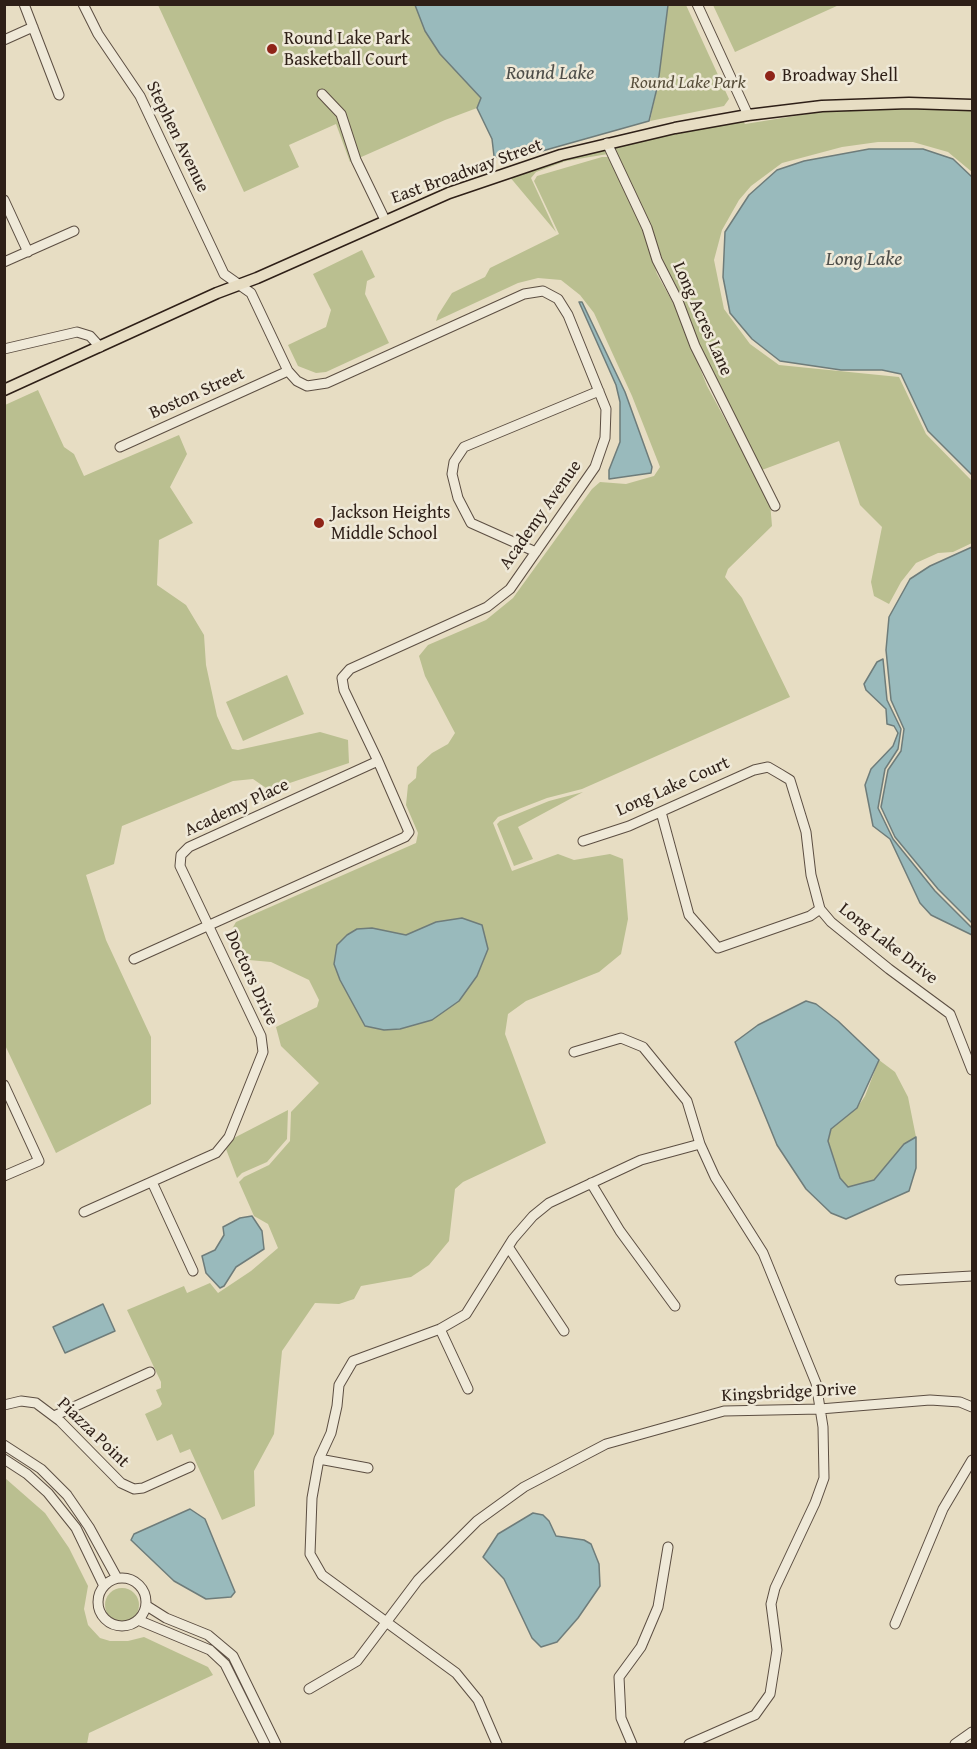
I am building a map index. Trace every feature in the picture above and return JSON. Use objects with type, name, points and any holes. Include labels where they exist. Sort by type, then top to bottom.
[{"type":"main road","name":"East Broadway Street","points":[[4,390],[385,220],[512,170],[607,143],[748,115],[822,106],[909,103],[972,105]]},
{"type":"street","points":[[24,4],[59,95]]},
{"type":"street","name":"Stephen Avenue","points":[[82,4],[98,34],[140,96],[224,274],[238,285]]},
{"type":"street","points":[[697,4],[748,115]]},
{"type":"street","points":[[4,40],[33,27]]},
{"type":"street","points":[[322,94],[341,114],[356,160],[385,220]]},
{"type":"street","name":"Long Acres Lane","points":[[607,143],[647,228],[657,260],[678,301],[695,346],[775,506]]},
{"type":"street","points":[[4,200],[28,252]]},
{"type":"street","points":[[4,262],[74,231]]},
{"type":"street","points":[[238,285],[251,293],[288,371]]},
{"type":"street","name":"Academy Avenue","points":[[288,371],[297,381],[307,386],[327,383],[524,294],[543,291],[558,299],[568,315],[606,409],[605,438],[596,467],[510,589],[487,608],[350,669],[342,678],[344,690],[378,761]]},
{"type":"street","points":[[4,349],[77,332],[90,336],[100,347]]},
{"type":"street","name":"Boston Street","points":[[120,447],[288,371]]},
{"type":"street","points":[[536,552],[471,523],[456,490],[452,474],[454,462],[464,447],[599,391]]},
{"type":"street","name":"Doctors Drive","points":[[84,1212],[216,1153],[222,1146],[263,1052],[261,1036],[208,926],[405,837],[409,832],[408,827],[378,761]]},
{"type":"street","name":"Academy Place","points":[[208,926],[180,866],[181,855],[189,847],[378,761]]},
{"type":"street","name":"Long Lake Court","points":[[583,841],[629,826],[754,770],[768,767],[776,772]]},
{"type":"street","name":"Long Lake Drive","points":[[776,772],[790,780],[798,804],[806,832],[811,875],[820,909],[880,962],[950,1014],[972,1070]]},
{"type":"street","points":[[661,812],[689,915],[718,948],[810,916],[820,909]]},
{"type":"street","points":[[134,959],[208,926]]},
{"type":"street","points":[[574,1052],[621,1038],[642,1047],[687,1101],[700,1144],[715,1177],[763,1252],[795,1336],[813,1370],[820,1409],[824,1478],[771,1604],[777,1650],[770,1694],[755,1715],[689,1744]]},
{"type":"street","points":[[4,1085],[39,1161],[4,1176]]},
{"type":"street","points":[[497,1744],[478,1700],[468,1685],[456,1673],[387,1621],[322,1575],[310,1554],[312,1498],[319,1459],[331,1433],[339,1385],[353,1361],[440,1329],[466,1314],[509,1248],[533,1216],[549,1203],[641,1160],[700,1144]]},
{"type":"street","points":[[152,1182],[192,1271]]},
{"type":"street","points":[[591,1183],[620,1231],[675,1306]]},
{"type":"street","points":[[509,1248],[564,1331]]},
{"type":"street","points":[[900,1280],[972,1276]]},
{"type":"street","points":[[440,1329],[468,1389]]},
{"type":"street","points":[[54,1416],[150,1372]]},
{"type":"street","name":"Kingsbridge Drive","points":[[309,1689],[357,1661],[418,1580],[477,1521],[524,1487],[565,1463],[606,1444],[724,1411],[820,1409],[930,1400],[960,1402],[972,1407]]},
{"type":"street","name":"Piazza Point","points":[[4,1405],[21,1401],[36,1403],[54,1416],[121,1483],[134,1490],[190,1467]]},
{"type":"street","points":[[4,1445],[41,1469],[67,1495],[89,1527],[117,1578]]},
{"type":"street","points":[[4,1459],[27,1474],[48,1493],[76,1528],[104,1586]]},
{"type":"street","points":[[319,1459],[368,1468]]},
{"type":"street","points":[[895,1624],[943,1509],[972,1460]]},
{"type":"street","points":[[632,1744],[621,1718],[619,1677],[641,1647],[658,1607],[668,1547]]},
{"type":"street","points":[[117,1578],[134,1580],[142,1587],[146,1596],[147,1606],[138,1620],[126,1626],[106,1620],[100,1612],[98,1603],[104,1586],[117,1578]]},
{"type":"street","points":[[147,1606],[166,1618],[208,1635],[233,1656],[276,1744]]},
{"type":"street","points":[[138,1620],[210,1650],[225,1664],[265,1744]]},
{"type":"street","points":[[955,1744],[972,1732]]},
{"type":"green space","points":[[158,5],[415,5],[440,54],[481,98],[477,108],[350,162],[336,124],[289,145],[299,167],[244,192]]},
{"type":"green space","name":"Round Lake Park","points":[[668,5],[686,5],[729,99],[724,106],[650,121],[658,84]]},
{"type":"green space","points":[[713,5],[839,5],[735,52]]},
{"type":"green space","points":[[910,107],[972,109],[972,172],[948,152],[913,142],[878,142],[842,147],[782,163],[751,186],[739,200],[722,230],[714,260],[724,309],[750,344],[779,365],[899,377],[926,434],[972,481],[972,543],[953,552],[938,553],[916,563],[901,582],[889,604],[874,596],[871,582],[882,527],[860,505],[839,441],[762,470],[721,393],[613,146],[743,121],[745,124],[826,111]]},
{"type":"green space","points":[[605,148],[608,154],[566,161],[536,172],[531,178],[556,232],[509,176]]},
{"type":"green space","points":[[608,157],[639,220],[657,274],[677,310],[707,386],[770,502],[772,526],[728,569],[725,577],[742,598],[790,697],[582,789],[547,798],[498,817],[493,823],[512,871],[558,854],[574,860],[610,854],[623,859],[628,919],[621,954],[599,972],[526,1001],[508,1014],[505,1034],[546,1143],[463,1182],[455,1189],[449,1241],[429,1265],[411,1277],[361,1286],[354,1299],[339,1304],[315,1303],[282,1351],[274,1434],[254,1471],[255,1506],[222,1520],[190,1449],[180,1453],[172,1434],[157,1441],[145,1414],[162,1404],[156,1390],[161,1388],[161,1382],[127,1310],[184,1286],[187,1293],[210,1283],[218,1293],[251,1271],[278,1248],[268,1224],[254,1216],[239,1182],[244,1177],[269,1165],[290,1141],[291,1112],[319,1083],[281,1046],[276,1027],[317,1007],[319,1000],[309,980],[271,962],[238,959],[228,936],[236,922],[416,843],[418,833],[406,805],[408,785],[416,778],[417,767],[432,753],[448,744],[455,733],[425,676],[419,656],[428,645],[486,620],[513,598],[592,489],[600,482],[626,484],[654,476],[660,467],[632,396],[594,313],[580,295],[561,280],[538,278],[518,283],[436,321],[452,293],[485,277],[490,268],[559,234],[534,181],[537,176]]},
{"type":"green space","points":[[362,250],[375,277],[367,281],[365,294],[389,343],[326,372],[316,373],[298,366],[288,345],[326,327],[331,310],[313,274]]},
{"type":"green space","points":[[38,390],[64,447],[74,454],[84,476],[179,435],[187,454],[170,487],[193,523],[159,540],[157,585],[186,605],[204,635],[206,665],[217,716],[232,749],[238,750],[320,732],[348,740],[349,763],[269,790],[253,779],[233,781],[122,826],[114,864],[86,875],[106,940],[151,1037],[151,1104],[56,1153],[4,1043],[5,405]]},
{"type":"green space","points":[[287,675],[304,714],[243,741],[226,702]]},
{"type":"green space","points":[[583,792],[518,827],[533,859],[514,866],[497,824],[549,801]]},
{"type":"green space","points":[[879,1060],[895,1072],[908,1097],[916,1137],[904,1145],[874,1180],[848,1187],[840,1178],[828,1141],[831,1129],[857,1108],[865,1096]]},
{"type":"green space","points":[[288,1110],[287,1139],[267,1162],[242,1173],[237,1178],[226,1149],[232,1139]]},
{"type":"green space","points":[[5,1478],[45,1513],[69,1548],[88,1586],[84,1609],[88,1625],[100,1638],[110,1641],[128,1641],[144,1637],[208,1667],[213,1675],[89,1733],[87,1744],[5,1744]]},
{"type":"green space","points":[[122,1588],[134,1593],[139,1605],[134,1617],[122,1622],[110,1617],[105,1605],[110,1593]]},
{"type":"water","name":"Round Lake","points":[[415,5],[668,5],[658,84],[649,121],[510,160],[500,159],[494,156],[492,139],[477,108],[481,98],[440,54],[425,31]]},
{"type":"water","name":"Long Lake","points":[[869,149],[923,149],[953,159],[972,177],[972,475],[928,431],[901,374],[882,370],[841,370],[780,361],[752,339],[730,313],[723,277],[725,232],[749,195],[777,170],[804,161]]},
{"type":"water","points":[[579,302],[582,302],[625,392],[652,467],[651,473],[609,479],[609,470],[620,442],[620,402],[616,385]]},
{"type":"water","points":[[972,547],[972,923],[938,889],[895,837],[881,807],[888,770],[901,751],[904,729],[891,700],[886,650],[889,617],[910,579],[930,566]]},
{"type":"water","points":[[883,659],[887,700],[901,729],[898,749],[885,769],[878,808],[893,839],[935,891],[972,928],[972,935],[931,915],[920,903],[890,839],[873,826],[865,785],[871,769],[893,746],[898,733],[894,726],[887,724],[886,709],[866,690],[864,684],[877,662]]},
{"type":"water","points":[[462,918],[482,925],[488,949],[477,976],[459,1001],[432,1020],[400,1029],[384,1030],[365,1026],[334,964],[337,945],[357,929],[372,928],[406,935],[436,922]]},
{"type":"water","points":[[806,1001],[816,1004],[838,1021],[879,1060],[857,1108],[831,1129],[828,1141],[840,1178],[848,1187],[874,1180],[904,1144],[916,1137],[916,1168],[909,1191],[846,1219],[831,1213],[806,1189],[777,1145],[735,1042],[758,1025]]},
{"type":"water","points":[[252,1216],[262,1231],[264,1249],[236,1267],[224,1286],[220,1288],[206,1273],[202,1256],[215,1250],[224,1235],[223,1227],[240,1218]]},
{"type":"water","points":[[103,1304],[115,1331],[65,1353],[53,1327]]},
{"type":"water","points":[[190,1509],[205,1519],[235,1592],[231,1597],[206,1599],[174,1581],[131,1540],[134,1534]]},
{"type":"water","points":[[533,1513],[543,1515],[549,1521],[556,1536],[584,1540],[591,1544],[599,1564],[600,1586],[578,1618],[557,1642],[541,1647],[532,1638],[504,1579],[483,1557],[498,1534]]},
{"type":"place","name":"Round Lake Park Basketball Court","points":[[272,49]]},
{"type":"place","name":"Broadway Shell","points":[[770,76]]},
{"type":"place","name":"Jackson Heights Middle School","points":[[319,523]]}]
